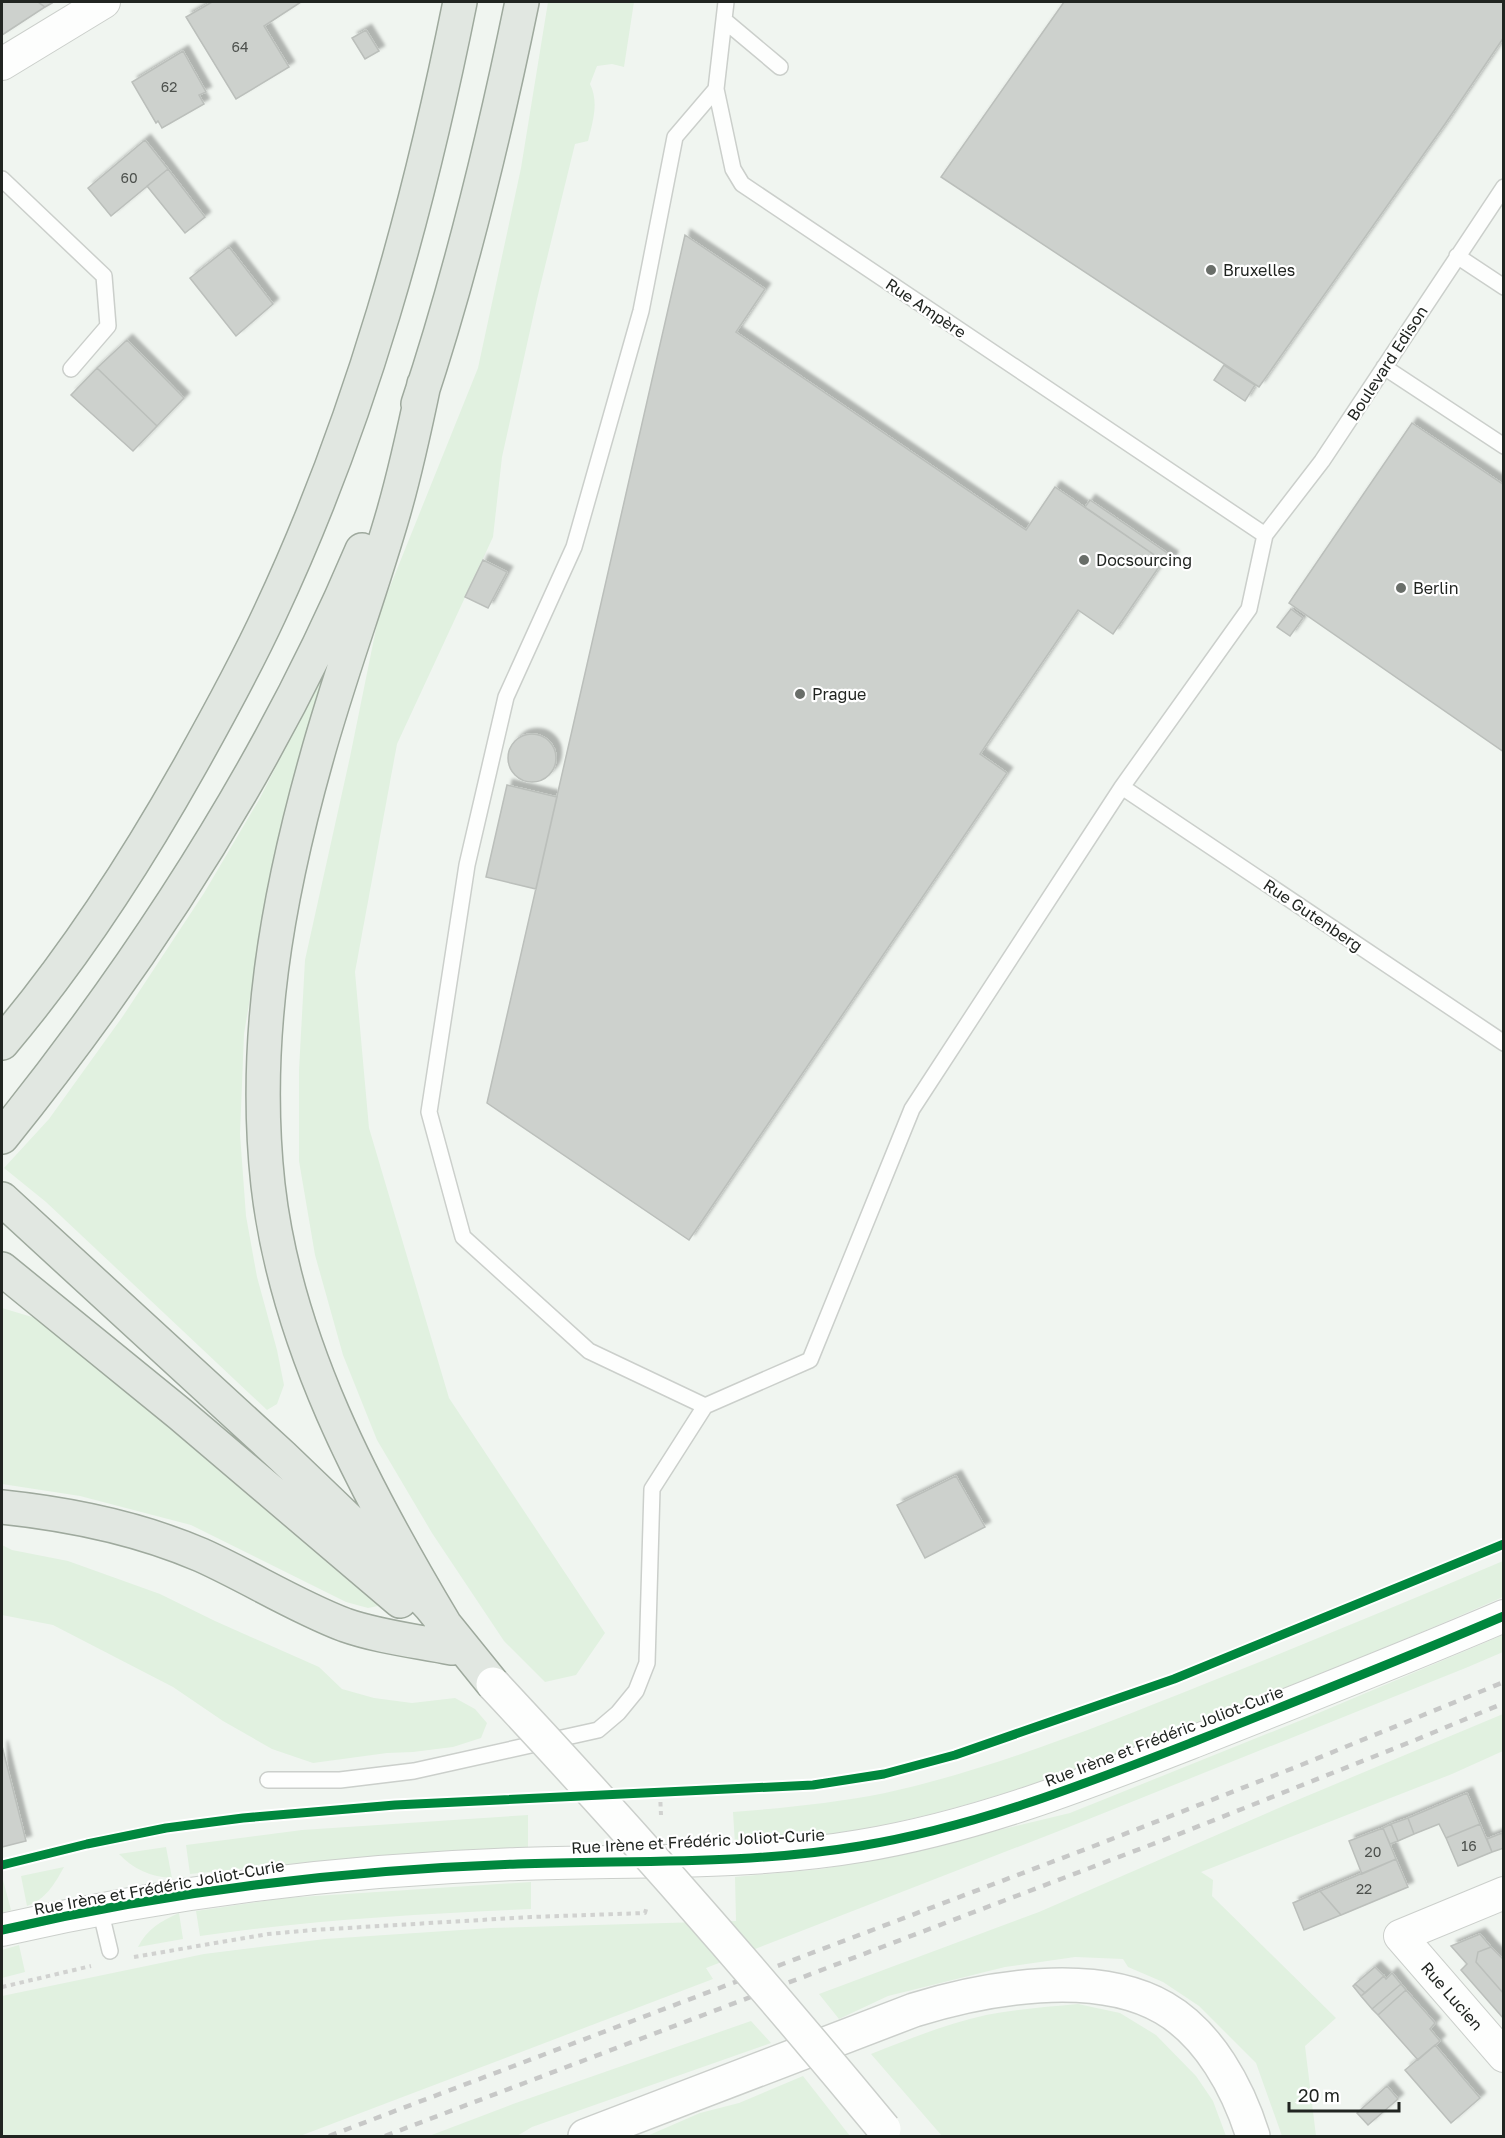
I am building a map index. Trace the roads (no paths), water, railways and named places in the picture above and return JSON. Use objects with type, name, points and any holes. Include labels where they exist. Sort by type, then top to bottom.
[{"type":"main road","points":[[2,1043],[79,942],[146,841],[217,719],[288,573],[338,450],[394,278],[426,156],[460,2]]},
{"type":"main road","points":[[2,1137],[58,1066],[142,951],[245,784],[311,663],[341,599],[397,460],[424,384],[461,264],[482,185],[522,2]]},
{"type":"main road","points":[[424,384],[394,511],[342,671],[295,837],[267,991],[263,1092],[267,1177],[273,1216],[288,1284],[309,1353],[365,1480],[448,1636]]},
{"type":"main road","points":[[2,1199],[273,1448],[356,1527],[395,1568],[448,1636],[671,1878],[888,2133]]},
{"type":"main road","points":[[7,1274],[189,1421],[448,1636]]},
{"type":"main road","points":[[2,1507],[81,1519],[136,1532],[198,1554],[295,1603],[345,1625],[371,1633],[448,1636]]},
{"type":"main road","points":[[585,2136],[933,2004],[965,1995],[1012,1987],[1081,1986],[1128,1993],[1148,2000],[1162,2007],[1191,2029],[1203,2041],[1225,2074],[1240,2102],[1253,2136]]},
{"type":"street","points":[[2,64],[104,2]]},
{"type":"street","name":"Rue Irène et Frédéric Joliot-Curie","points":[[2,1930],[100,1910],[253,1884],[363,1873],[515,1864],[746,1857],[833,1850],[885,1841],[972,1820],[1034,1801],[1151,1759],[1503,1616]]},
{"type":"street","name":"Rue Lucien","points":[[1503,1893],[1400,1936],[1503,2056]]},
{"type":"lane","name":"Rue Ampère","points":[[726,2],[716,88],[733,170],[742,184],[1265,535]]},
{"type":"lane","points":[[724,20],[780,67]]},
{"type":"lane","points":[[705,1406],[589,1351],[463,1237],[429,1112],[467,865],[506,697],[574,547],[641,311],[675,137],[716,88]]},
{"type":"lane","points":[[2,179],[104,276],[108,326],[71,369]]},
{"type":"lane","name":"Boulevard Edison","points":[[1265,535],[1322,461],[1503,187]]},
{"type":"lane","points":[[1457,256],[1503,287]]},
{"type":"lane","points":[[1384,367],[1503,446]]},
{"type":"lane","points":[[268,1780],[340,1780],[414,1771],[571,1737],[598,1730],[618,1713],[636,1691],[647,1663],[652,1489],[705,1406],[810,1360],[912,1109],[1122,787],[1249,609],[1265,535]]},
{"type":"lane","name":"Rue Gutenberg","points":[[1122,787],[1503,1043]]},
{"type":"lane","points":[[100,1910],[105,1958]]},
{"type":"railway","points":[[329,2136],[1094,1846],[1504,1682]]},
{"type":"railway","points":[[385,2136],[1174,1836],[1504,1703]]},
{"type":"place","name":"Bruxelles","points":[[1211,270]]},
{"type":"place","name":"Docsourcing","points":[[1084,560]]},
{"type":"place","name":"Berlin","points":[[1401,588]]},
{"type":"place","name":"Prague","points":[[800,694]]}]
